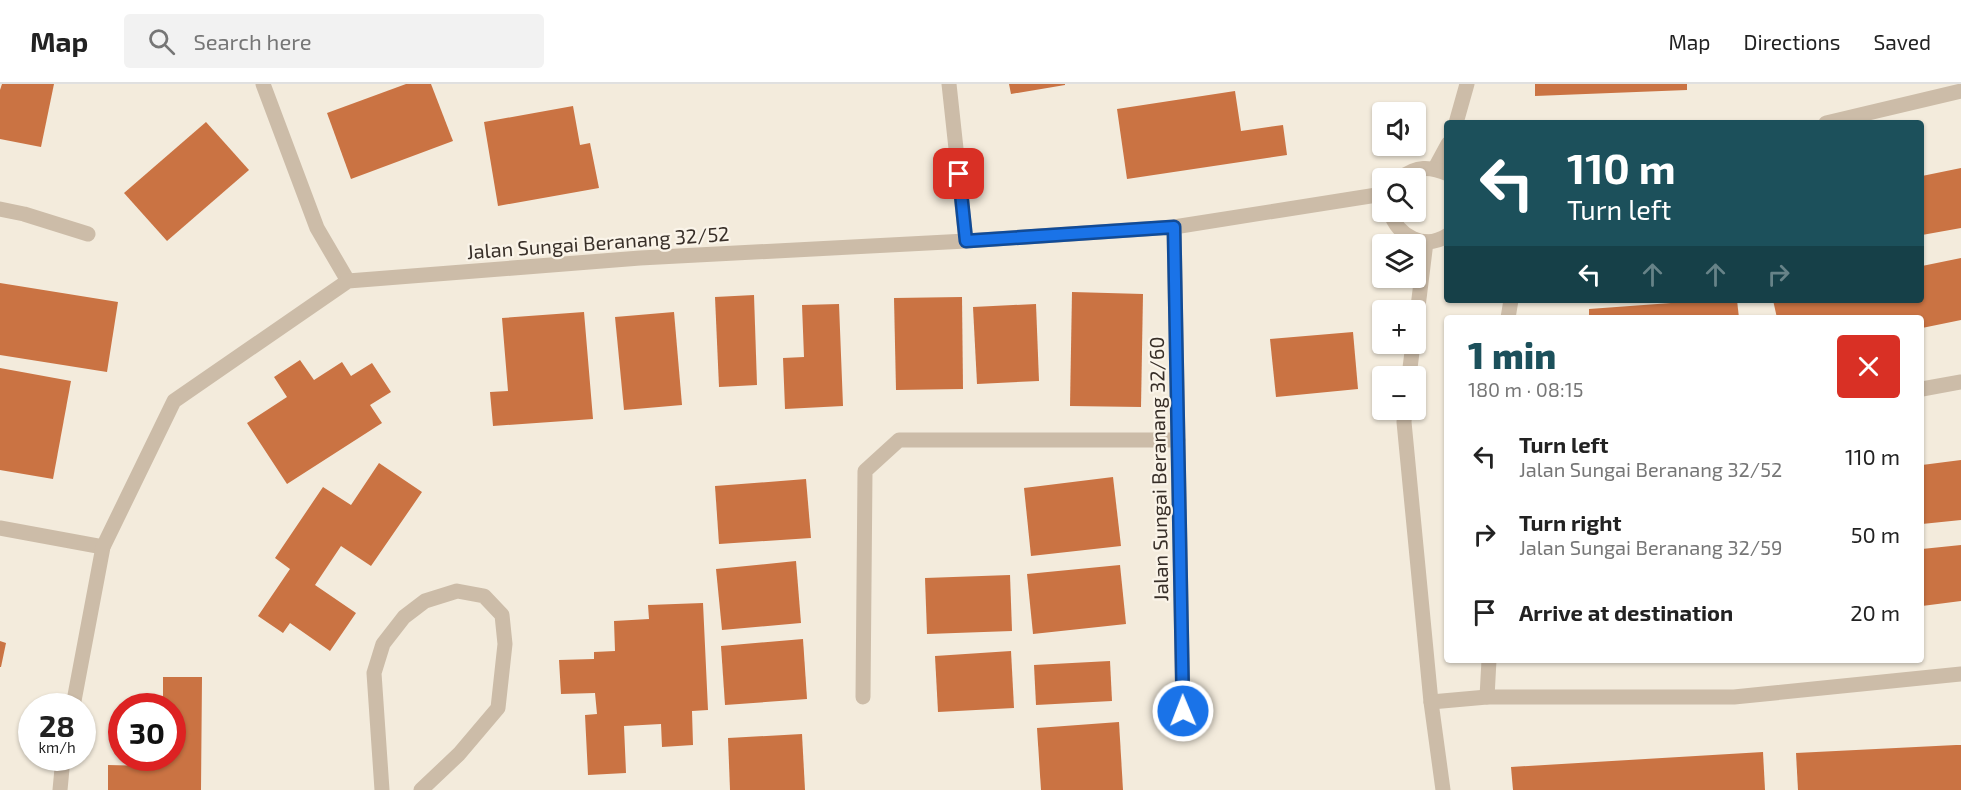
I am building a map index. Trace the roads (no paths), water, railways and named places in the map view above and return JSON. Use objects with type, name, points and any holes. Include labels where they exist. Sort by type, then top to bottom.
[{"type":"street","points":[[75,693],[103,547],[174,401],[348,281],[317,228],[263,84]]},
{"type":"street","points":[[949,84],[966,241]]},
{"type":"street","points":[[1457,120],[1467,84]]},
{"type":"street","points":[[1839,120],[1961,91]]},
{"type":"street","points":[[1426,169],[1441,171]]},
{"type":"street","name":"Jalan Sungai Beranang 32/52","points":[[348,281],[640,258],[966,241],[1174,227],[1372,196]]},
{"type":"street","points":[[0,209],[88,234]]},
{"type":"street","points":[[1394,222],[1404,234]]},
{"type":"street","name":"Jalan Sungai Beranang 32/60","points":[[1174,227],[1183,711]]},
{"type":"street","points":[[1426,242],[1444,238]]},
{"type":"street","points":[[1924,390],[1961,382]]},
{"type":"street","points":[[1404,420],[1431,702],[1443,790]]},
{"type":"street","points":[[863,697],[865,471],[899,440],[1178,440]]},
{"type":"street","points":[[0,528],[103,547]]},
{"type":"street","points":[[382,790],[374,674],[383,644],[404,617],[425,601],[457,591],[484,596],[502,615],[505,644],[498,708],[459,754],[421,790]]},
{"type":"street","points":[[1487,697],[1489,663]]},
{"type":"street","points":[[1431,702],[1487,697],[1734,697],[1961,674]]},
{"type":"street","points":[[60,790],[62,771]]}]
